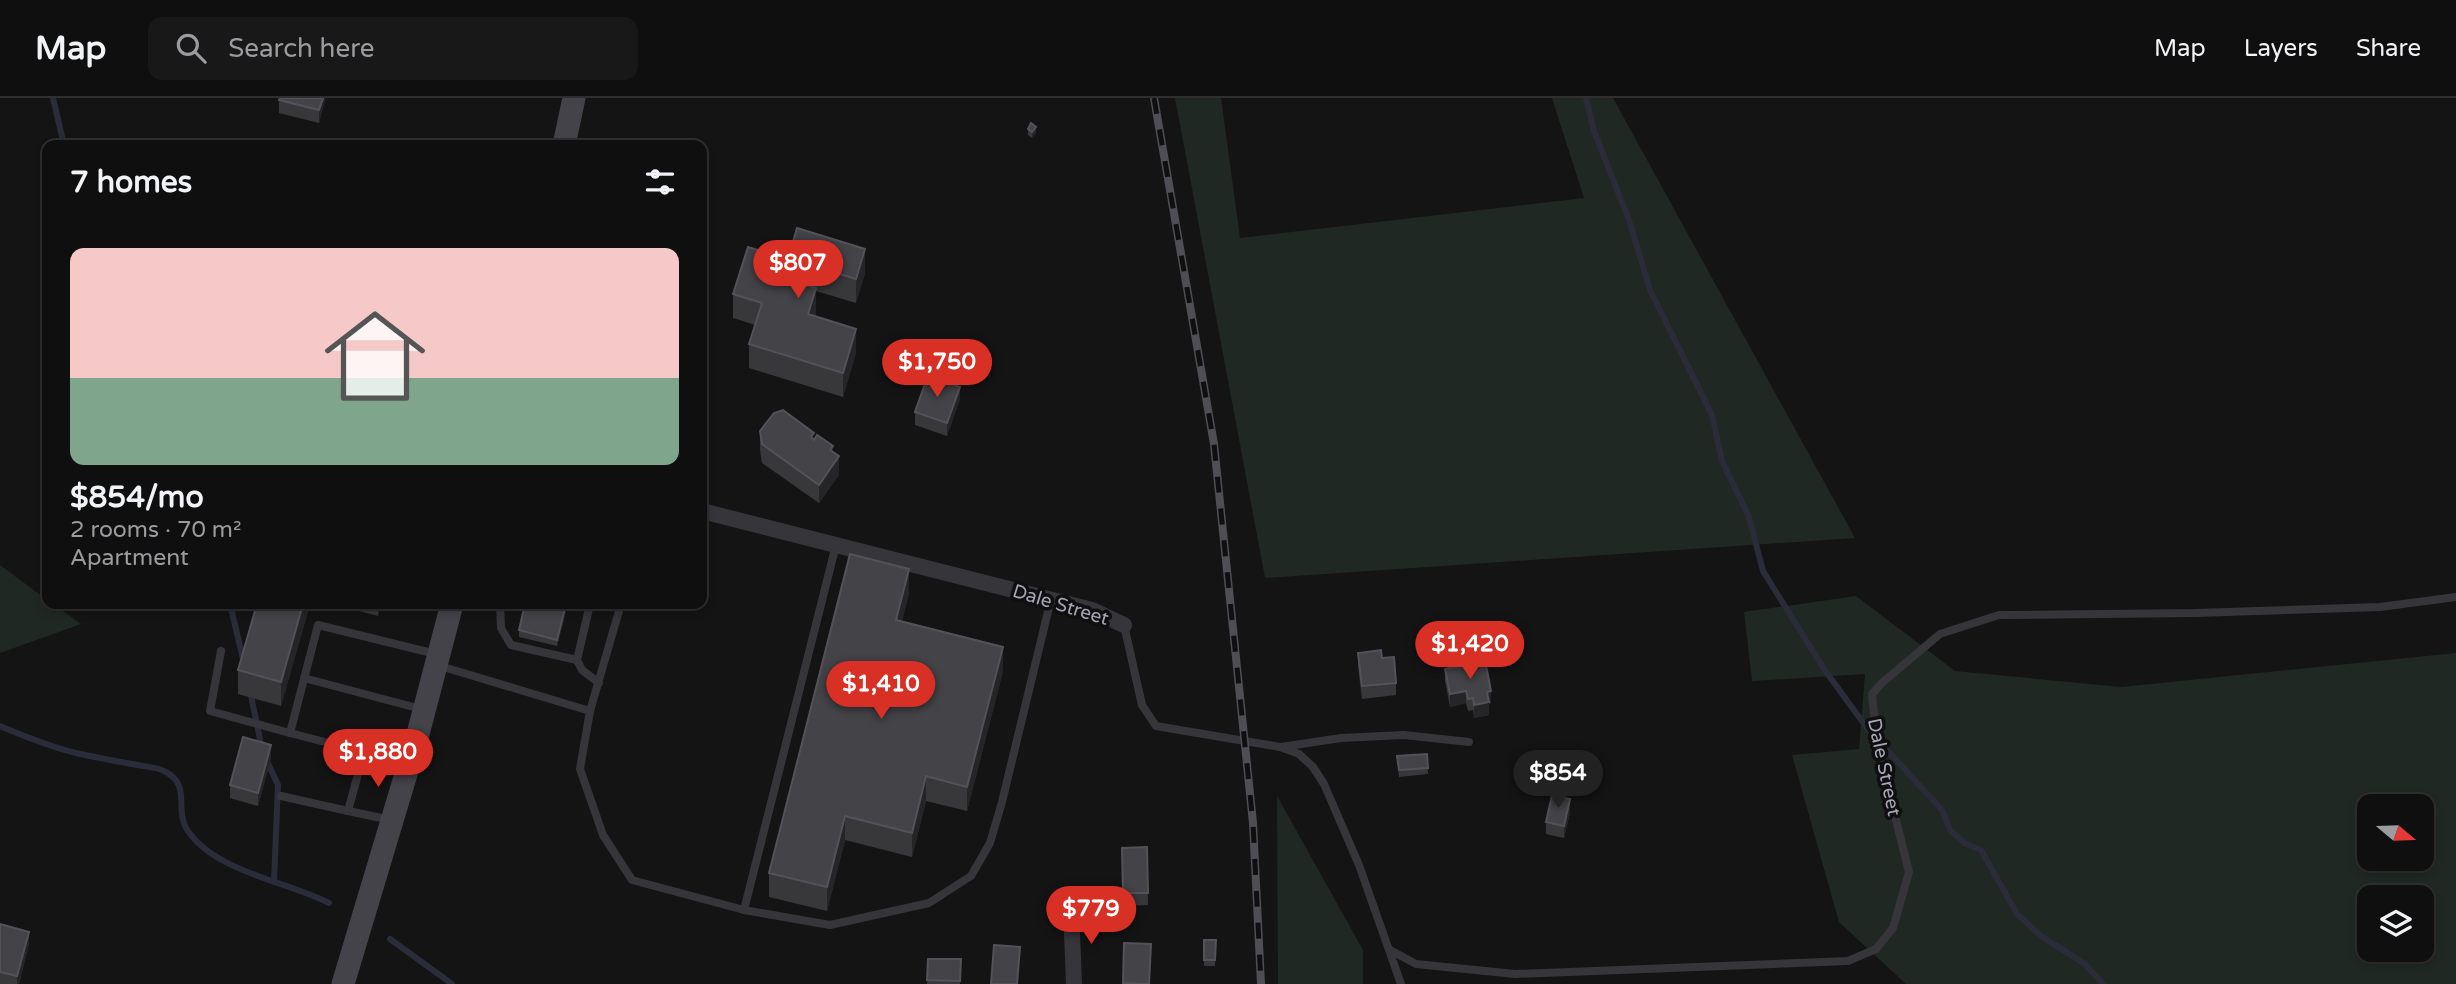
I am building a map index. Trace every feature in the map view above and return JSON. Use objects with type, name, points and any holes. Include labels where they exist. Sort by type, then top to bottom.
[{"type":"main road","points":[[565,140],[574,98]]},
{"type":"main road","points":[[343,984],[409,764],[451,609]]},
{"type":"street","name":"Dale Street","points":[[707,512],[1093,610],[1124,625]]},
{"type":"street","points":[[1071,908],[1074,984]]},
{"type":"lane","points":[[744,910],[836,545]]},
{"type":"lane","name":"Dale Street","points":[[1390,950],[1416,964],[1515,974],[1848,961],[1877,949],[1893,928],[1909,872],[1877,744],[1872,694],[1940,634],[1999,615],[2196,613],[2367,607],[2456,597]]},
{"type":"lane","points":[[620,609],[590,711],[580,769],[603,835],[632,880],[744,910],[830,925],[929,903],[971,876],[990,843],[1002,802],[1051,599]]},
{"type":"lane","points":[[500,609],[501,628],[511,645],[577,660]]},
{"type":"lane","points":[[589,609],[577,660],[582,670],[598,683]]},
{"type":"lane","points":[[290,733],[318,625],[438,660],[590,711]]},
{"type":"lane","name":"Dale Street","points":[[1124,625],[1142,705],[1156,726],[1280,747],[1299,754],[1313,767],[1324,784],[1359,865],[1401,984]]},
{"type":"lane","points":[[221,651],[210,711],[409,764]]},
{"type":"lane","points":[[304,678],[424,710]]},
{"type":"lane","points":[[1280,747],[1341,738],[1404,735],[1469,742]]},
{"type":"lane","points":[[348,811],[364,752]]},
{"type":"lane","points":[[281,796],[391,820]]},
{"type":"shaded area","points":[[1175,98],[1221,98],[1240,238],[1584,198],[1552,98],[1613,98],[1855,538],[1265,578]]},
{"type":"shaded area","points":[[0,565],[42,596],[42,609],[60,609],[81,624],[0,653]]},
{"type":"shaded area","points":[[1856,596],[1955,671],[2121,687],[2456,653],[2456,984],[1906,984],[1839,922],[1792,755],[1859,749],[1865,674],[1752,681],[1744,612]]},
{"type":"shaded area","points":[[1277,796],[1363,950],[1363,984],[1278,984]]},
{"type":"building","points":[[323,98],[319,110],[279,100]]},
{"type":"building","points":[[1031,123],[1036,127],[1032,132],[1028,129]]},
{"type":"building","points":[[797,228],[865,249],[856,279],[801,262],[795,282],[816,288],[808,314],[856,329],[843,373],[749,344],[762,303],[733,294],[748,247],[788,259]]},
{"type":"building","points":[[928,375],[960,387],[947,423],[915,412]]},
{"type":"building","points":[[783,410],[814,433],[811,437],[814,440],[817,435],[833,446],[830,450],[839,456],[819,485],[762,444],[760,431],[774,413]]},
{"type":"building","points":[[850,554],[909,569],[896,620],[1003,647],[967,787],[926,776],[912,833],[845,816],[827,887],[769,873]]},
{"type":"building","points":[[256,609],[302,609],[281,682],[238,670]]},
{"type":"building","points":[[524,609],[565,609],[557,640],[519,630]]},
{"type":"building","points":[[1381,650],[1382,658],[1394,657],[1396,683],[1362,686],[1358,653]]},
{"type":"building","points":[[1485,660],[1491,691],[1487,692],[1489,702],[1474,705],[1473,698],[1468,699],[1466,691],[1450,694],[1445,669]]},
{"type":"building","points":[[243,737],[271,745],[258,793],[230,785]]},
{"type":"building","points":[[1427,754],[1428,768],[1399,770],[1397,756]]},
{"type":"building","points":[[1552,795],[1570,799],[1564,826],[1546,822]]},
{"type":"building","points":[[1147,847],[1148,893],[1123,893],[1122,848]]},
{"type":"building","points":[[0,924],[29,932],[17,976],[0,972]]},
{"type":"building","points":[[1204,940],[1216,940],[1215,960],[1204,960]]},
{"type":"building","points":[[1124,943],[1151,944],[1149,984],[1123,983]]},
{"type":"building","points":[[994,945],[1020,947],[1017,984],[991,984]]},
{"type":"building","points":[[928,959],[961,959],[960,981],[927,980]]},
{"type":"waterway","points":[[53,98],[63,140]]},
{"type":"waterway","points":[[1586,98],[1594,131],[1629,220],[1650,290],[1712,415],[1722,461],[1749,517],[1763,571],[1824,669],[1867,728],[1942,810],[1950,830],[1966,844],[1981,850],[2017,914],[2041,936],[2085,964],[2103,984]]},
{"type":"waterway","points":[[231,609],[244,663]]},
{"type":"waterway","points":[[250,691],[262,749]]},
{"type":"waterway","points":[[0,726],[70,752],[164,771],[178,783],[184,823],[200,845],[234,866],[329,903]]},
{"type":"waterway","points":[[266,759],[278,785],[274,881]]},
{"type":"waterway","points":[[390,939],[452,984]]},
{"type":"railway","points":[[1154,98],[1214,444],[1253,823],[1261,984]]}]
